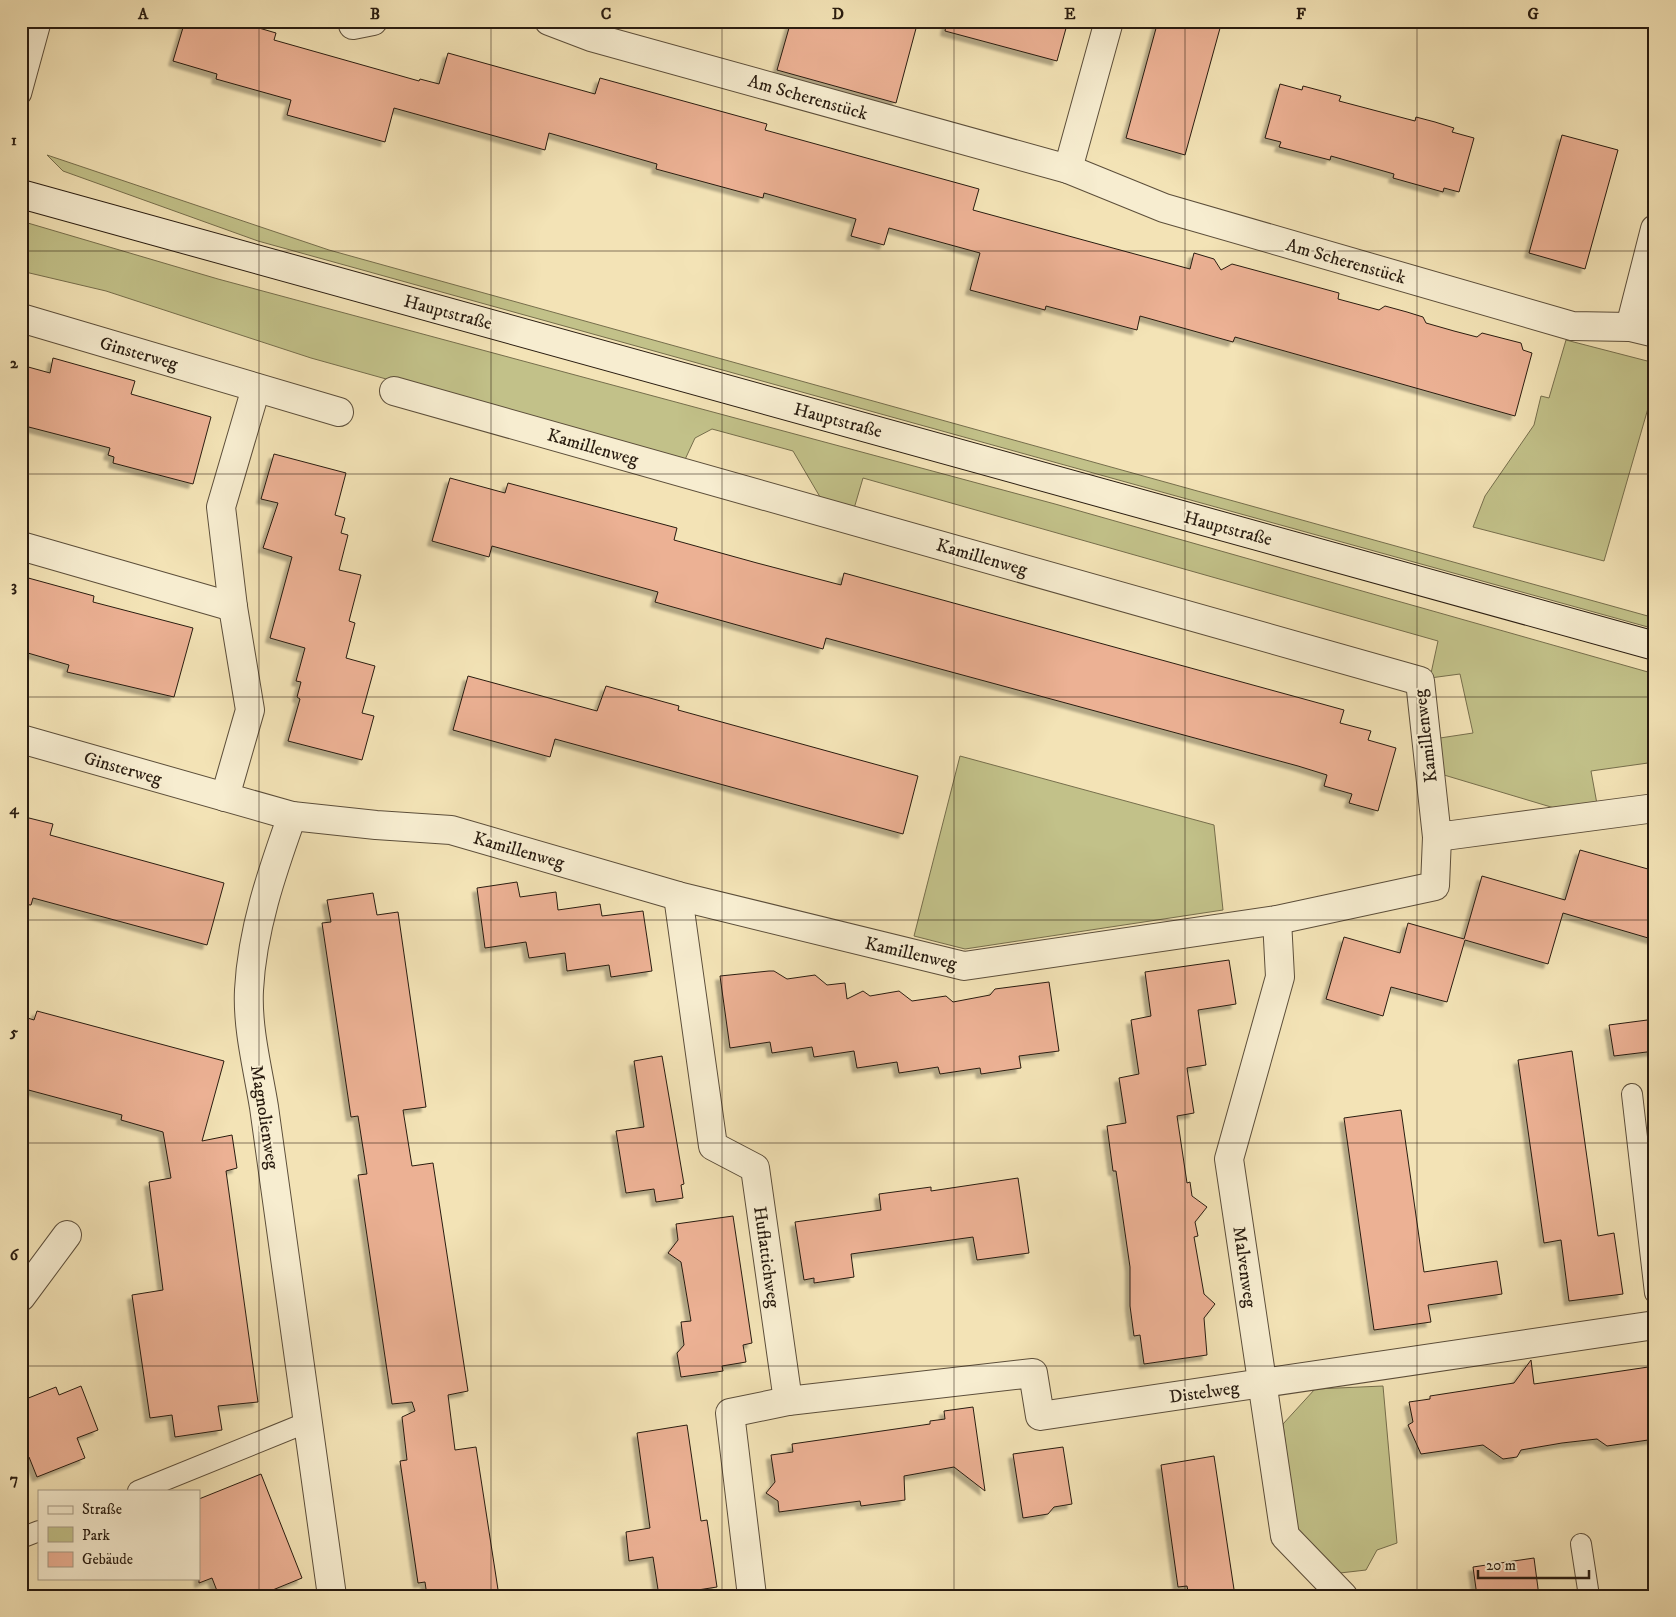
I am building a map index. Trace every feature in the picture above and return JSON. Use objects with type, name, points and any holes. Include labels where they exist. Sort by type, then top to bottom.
[{"type":"street","name":"Am Scherenstück","points":[[549,21],[591,37],[1068,169],[1164,208],[1572,326],[1643,330],[1655,230]]},
{"type":"street","points":[[1068,169],[1109,21]]},
{"type":"street","name":"Hauptstraße","points":[[21,194],[1655,646]]},
{"type":"street","name":"Ginsterweg","points":[[21,318],[338,412]]},
{"type":"street","points":[[225,797],[250,710],[233,607],[221,507],[256,388]]},
{"type":"street","name":"Kamillenweg","points":[[376,825],[451,830],[678,896],[964,966],[1277,920],[1435,886],[1437,837],[1420,681],[394,391]]},
{"type":"street","points":[[21,546],[233,607]]},
{"type":"street","name":"Ginsterweg","points":[[21,739],[292,816],[376,825]]},
{"type":"street","points":[[1437,837],[1655,808]]},
{"type":"street","name":"Magnolienweg","points":[[292,816],[268,884],[252,960],[248,992],[332,1596]]},
{"type":"street","name":"Huflattichweg","points":[[678,896],[713,1146],[755,1168],[788,1401]]},
{"type":"street","name":"Malvenweg","points":[[1277,920],[1280,977],[1229,1159],[1285,1536],[1343,1596]]},
{"type":"street","points":[[21,1297],[67,1235]]},
{"type":"street","name":"Distelweg","points":[[788,1401],[1033,1373],[1040,1416],[1655,1325]]},
{"type":"street","points":[[752,1596],[730,1413],[788,1401]]},
{"type":"lane","points":[[21,94],[42,21]]},
{"type":"lane","points":[[1632,1094],[1655,1293]]},
{"type":"lane","points":[[140,1490],[308,1422]]},
{"type":"lane","points":[[21,1538],[38,1531]]},
{"type":"lane","points":[[1581,1544],[1589,1596]]},
{"type":"green space","points":[[47,155],[329,250],[1655,618],[1655,629],[258,241],[63,171]]},
{"type":"green space","points":[[21,221],[218,279],[1055,504],[1655,674],[1655,762],[1591,771],[1597,804],[1561,810],[1444,775],[1440,738],[1473,733],[1460,674],[1430,678],[1438,641],[863,478],[853,512],[823,502],[793,451],[712,429],[695,438],[682,466],[311,358],[106,291],[21,271]]},
{"type":"green space","points":[[1566,340],[1655,363],[1655,384],[1604,561],[1473,527],[1485,496],[1534,425],[1541,396],[1549,398]]},
{"type":"green space","points":[[960,756],[1214,825],[1223,910],[965,949],[914,936]]},
{"type":"green space","points":[[1383,1386],[1397,1543],[1377,1550],[1366,1570],[1340,1573],[1296,1529],[1283,1424],[1315,1389]]},
{"type":"building","points":[[185,21],[235,21],[276,33],[274,40],[419,81],[420,79],[439,84],[448,53],[595,94],[600,78],[767,124],[765,130],[979,189],[973,210],[1190,269],[1194,253],[1214,259],[1221,270],[1232,264],[1339,293],[1338,299],[1379,310],[1385,306],[1407,312],[1423,317],[1426,323],[1454,331],[1477,337],[1482,333],[1521,343],[1523,350],[1532,353],[1515,416],[1235,337],[1233,342],[1140,316],[1137,330],[1046,306],[1045,310],[970,290],[980,253],[889,228],[884,245],[851,236],[856,219],[764,193],[763,198],[656,169],[657,164],[549,133],[545,150],[394,108],[385,142],[287,115],[291,100],[216,79],[217,74],[173,61]]},
{"type":"building","points":[[791,21],[918,21],[896,103],[777,70]]},
{"type":"building","points":[[947,21],[1068,21],[1057,61],[945,31]]},
{"type":"building","points":[[1158,21],[1222,21],[1185,155],[1126,138]]},
{"type":"building","points":[[1280,84],[1302,90],[1303,86],[1341,96],[1339,101],[1415,121],[1416,117],[1435,122],[1454,128],[1452,132],[1474,138],[1459,192],[1444,188],[1443,192],[1393,178],[1394,174],[1331,156],[1330,160],[1279,147],[1281,142],[1265,138]]},
{"type":"building","points":[[1562,135],[1618,150],[1585,269],[1529,253]]},
{"type":"building","points":[[53,358],[135,381],[131,394],[211,417],[193,484],[113,463],[114,457],[108,455],[110,448],[21,425],[21,365],[50,373]]},
{"type":"building","points":[[274,454],[346,473],[335,515],[345,518],[341,533],[348,535],[339,570],[361,575],[349,621],[355,623],[346,658],[375,666],[362,713],[374,716],[362,760],[288,741],[300,699],[297,697],[301,682],[296,681],[305,648],[270,638],[292,557],[263,548],[278,503],[261,499]]},
{"type":"building","points":[[450,478],[505,493],[508,483],[677,528],[674,540],[757,563],[841,585],[844,573],[1344,710],[1340,723],[1371,731],[1368,740],[1396,748],[1378,811],[1349,803],[1352,794],[1324,786],[1327,775],[1298,766],[826,638],[823,649],[655,602],[658,592],[492,546],[489,557],[432,541]]},
{"type":"building","points":[[21,576],[94,596],[93,602],[193,628],[174,697],[67,672],[69,665],[21,651]]},
{"type":"building","points":[[468,676],[597,711],[606,686],[679,706],[678,710],[918,776],[903,834],[555,739],[550,757],[453,730]]},
{"type":"building","points":[[21,816],[53,824],[50,835],[224,883],[207,945],[33,898],[31,905],[21,904]]},
{"type":"building","points":[[1580,850],[1655,871],[1655,940],[1563,913],[1548,964],[1465,940],[1447,1002],[1391,987],[1383,1016],[1326,999],[1344,937],[1400,953],[1408,923],[1464,939],[1482,876],[1565,900]]},
{"type":"building","points":[[517,882],[520,897],[556,892],[558,910],[600,904],[602,916],[643,911],[652,971],[611,977],[609,965],[567,971],[565,953],[529,958],[526,942],[485,948],[477,888]]},
{"type":"building","points":[[373,893],[377,915],[398,912],[426,1107],[403,1110],[412,1166],[433,1163],[468,1391],[448,1395],[455,1450],[476,1447],[499,1596],[427,1596],[425,1582],[418,1583],[400,1461],[407,1460],[402,1417],[415,1411],[412,1402],[392,1404],[358,1175],[367,1174],[358,1116],[351,1117],[322,923],[331,922],[327,900]]},
{"type":"building","points":[[1229,960],[1236,1004],[1198,1010],[1206,1065],[1187,1068],[1194,1113],[1177,1116],[1187,1183],[1190,1182],[1192,1196],[1207,1207],[1195,1222],[1198,1236],[1194,1237],[1204,1294],[1215,1304],[1204,1318],[1207,1355],[1144,1364],[1140,1335],[1134,1336],[1130,1306],[1130,1267],[1116,1171],[1113,1171],[1107,1126],[1126,1123],[1119,1078],[1139,1074],[1131,1020],[1151,1016],[1145,972]]},
{"type":"building","points":[[774,971],[787,979],[815,975],[827,985],[845,983],[847,999],[863,991],[870,996],[899,991],[912,1001],[946,996],[953,1002],[990,995],[995,989],[1049,982],[1059,1051],[1019,1056],[1021,1068],[981,1074],[980,1068],[940,1074],[938,1067],[899,1073],[897,1062],[857,1068],[854,1051],[814,1057],[812,1047],[772,1053],[770,1042],[730,1048],[720,976]]},
{"type":"building","points":[[37,1011],[224,1061],[202,1141],[232,1135],[237,1168],[226,1171],[258,1402],[218,1406],[222,1430],[175,1437],[172,1415],[150,1418],[132,1295],[163,1290],[149,1182],[171,1178],[163,1132],[121,1120],[122,1115],[21,1088],[21,1016],[34,1020]]},
{"type":"building","points":[[1655,1019],[1655,1051],[1614,1056],[1609,1025]]},
{"type":"building","points":[[1572,1051],[1598,1236],[1614,1233],[1623,1294],[1569,1301],[1561,1240],[1544,1243],[1518,1060]]},
{"type":"building","points":[[662,1056],[684,1184],[681,1185],[683,1198],[656,1202],[654,1189],[626,1193],[616,1131],[644,1127],[634,1061]]},
{"type":"building","points":[[1401,1110],[1424,1272],[1497,1261],[1502,1294],[1428,1305],[1431,1322],[1374,1330],[1344,1118]]},
{"type":"building","points":[[1018,1178],[1029,1253],[977,1260],[973,1237],[851,1254],[854,1277],[814,1283],[814,1278],[804,1280],[795,1222],[881,1210],[879,1194],[931,1187],[931,1191]]},
{"type":"building","points":[[733,1216],[752,1343],[743,1345],[746,1362],[722,1366],[723,1371],[681,1377],[677,1353],[684,1345],[681,1322],[691,1321],[681,1262],[668,1253],[678,1240],[676,1224]]},
{"type":"building","points":[[1531,1360],[1534,1384],[1655,1366],[1655,1439],[1607,1446],[1597,1439],[1562,1443],[1521,1450],[1517,1457],[1503,1459],[1483,1445],[1421,1454],[1408,1425],[1413,1422],[1409,1402],[1430,1399],[1430,1396],[1514,1383]]},
{"type":"building","points":[[81,1386],[98,1430],[77,1438],[85,1458],[37,1477],[29,1457],[21,1460],[21,1401],[56,1387],[59,1395]]},
{"type":"building","points":[[973,1407],[985,1491],[954,1467],[904,1476],[905,1500],[861,1506],[860,1501],[779,1512],[778,1501],[766,1493],[775,1482],[771,1455],[793,1452],[792,1444],[930,1424],[930,1421],[945,1419],[944,1411]]},
{"type":"building","points":[[687,1425],[701,1521],[707,1520],[717,1587],[659,1596],[653,1557],[629,1561],[626,1532],[650,1528],[637,1433]]},
{"type":"building","points":[[1063,1447],[1072,1504],[1054,1507],[1048,1514],[1023,1518],[1013,1454]]},
{"type":"building","points":[[1214,1456],[1235,1596],[1189,1596],[1187,1586],[1178,1587],[1161,1465]]},
{"type":"building","points":[[261,1474],[302,1578],[258,1596],[219,1596],[212,1578],[199,1583],[200,1499]]},
{"type":"building","points":[[1534,1558],[1539,1596],[1477,1596],[1473,1567]]}]
